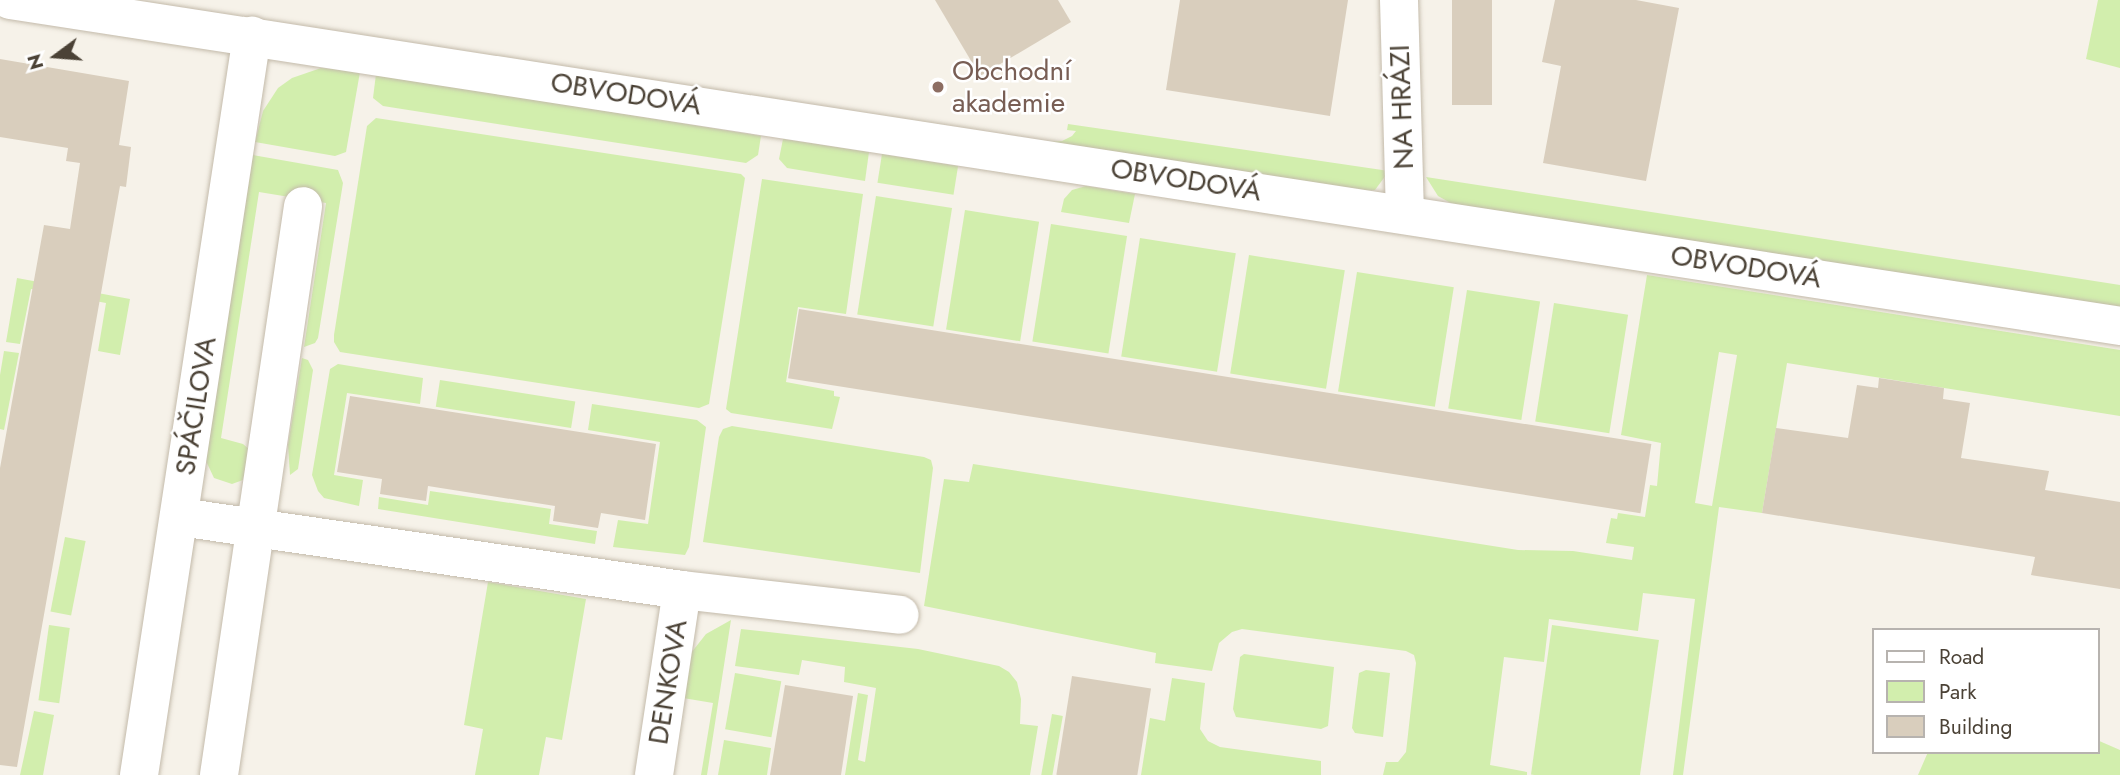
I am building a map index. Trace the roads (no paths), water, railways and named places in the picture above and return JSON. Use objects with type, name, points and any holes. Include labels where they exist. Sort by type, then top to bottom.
[{"type":"street","name":"OBVODOVÁ","points":[[10,0],[2120,326]]},
{"type":"street","name":"NA HRÁZI","points":[[1399,0],[1405,214]]},
{"type":"street","name":"SPÁČILOVA","points":[[139,775],[252,36]]},
{"type":"street","points":[[219,775],[303,206]]},
{"type":"street","points":[[180,516],[682,590],[900,615]]},
{"type":"street","name":"DENKOVA","points":[[654,775],[682,590]]},
{"type":"place","name":"Obchodní akademie","points":[[938,87]]}]
